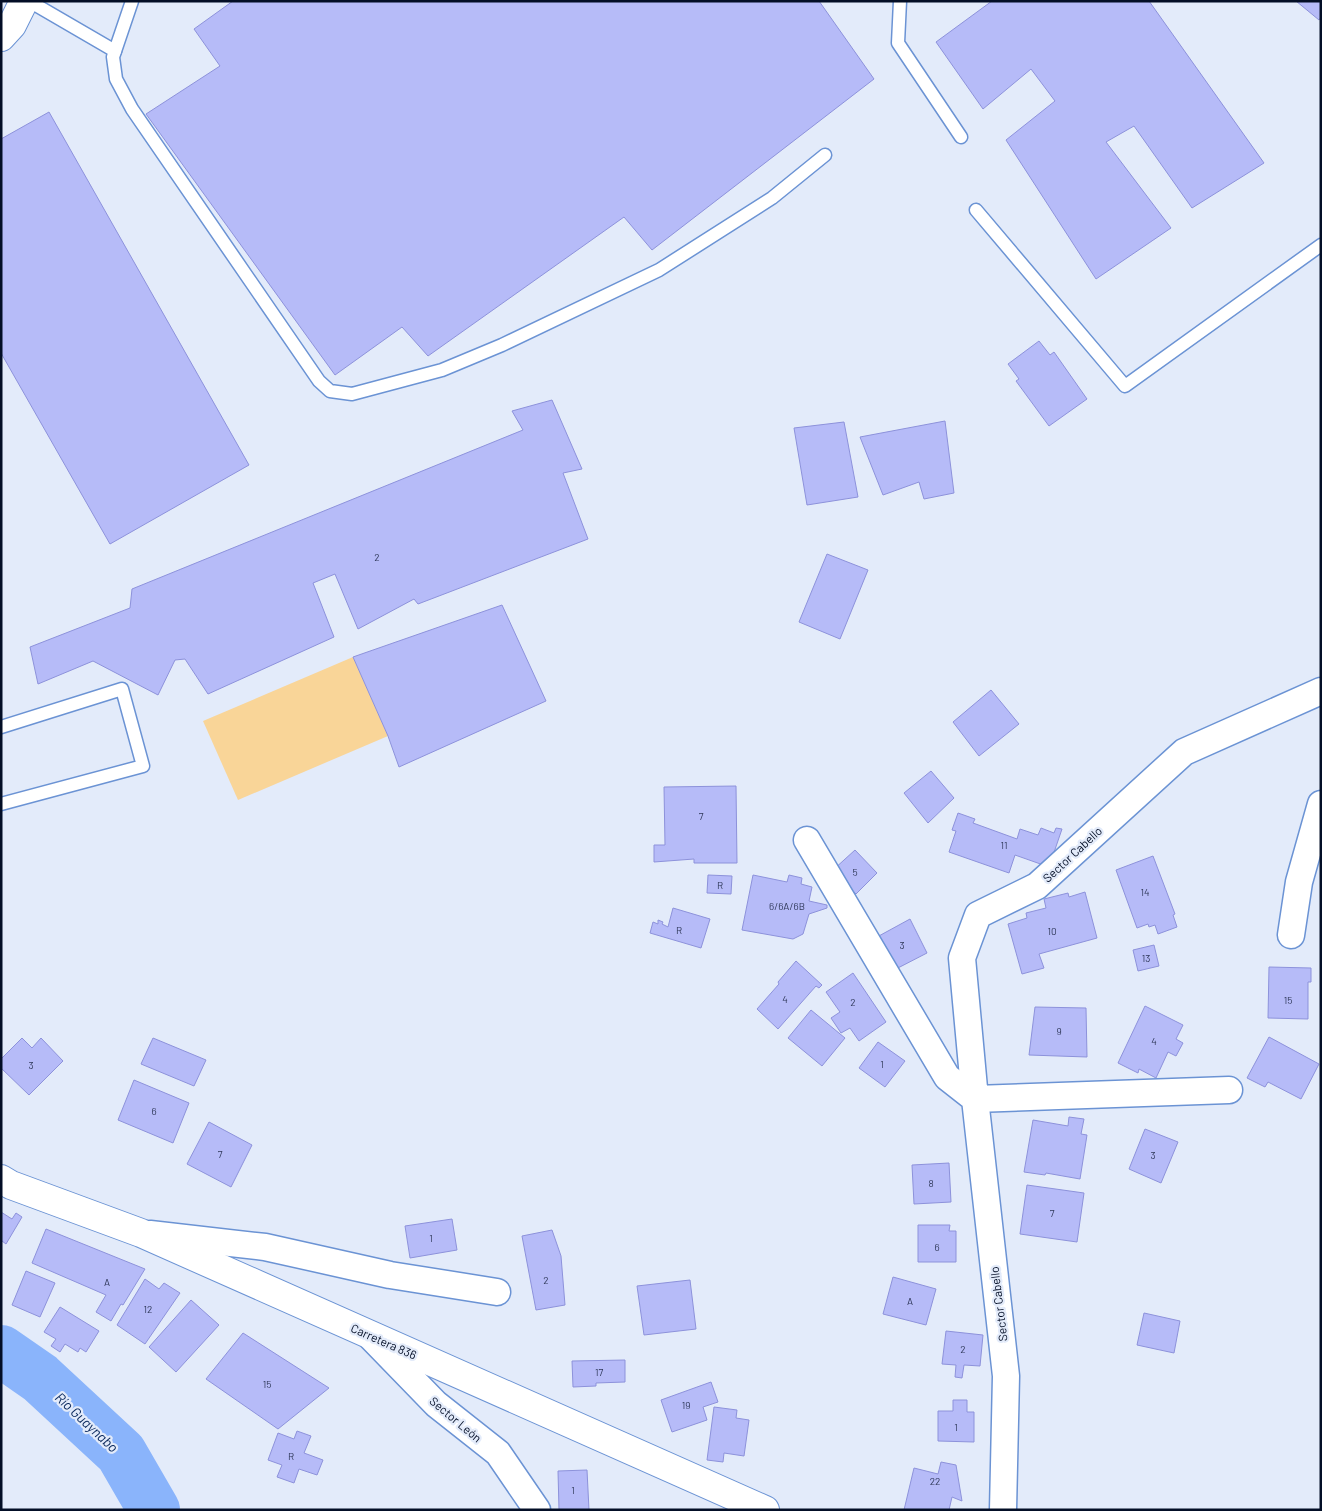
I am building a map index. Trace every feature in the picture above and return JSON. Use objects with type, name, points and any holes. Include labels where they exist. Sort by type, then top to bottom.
[{"type":"street","points":[[1,38],[12,25],[24,1]]},
{"type":"street","name":"Sector Cabello","points":[[1003,1510],[1006,1376],[974,1099],[962,958],[978,915],[1038,886],[1184,752],[1321,690]]},
{"type":"street","points":[[1291,935],[1299,882],[1321,804]]},
{"type":"street","points":[[807,840],[947,1077],[974,1099],[1229,1090]]},
{"type":"street","name":"Carretera 836","points":[[1,1179],[141,1233],[765,1510]]},
{"type":"street","points":[[141,1233],[265,1247],[390,1274],[497,1292]]},
{"type":"street","name":"Sector León","points":[[368,1334],[436,1404],[498,1453],[537,1510]]},
{"type":"lane","points":[[29,1],[115,51]]},
{"type":"lane","points":[[132,1],[113,57],[116,79],[132,109],[319,381],[330,391],[352,394],[442,370],[502,345],[659,270],[772,198],[824,155]]},
{"type":"lane","points":[[900,1],[898,42],[961,137]]},
{"type":"lane","points":[[976,210],[1125,386],[1321,246]]},
{"type":"lane","points":[[1,727],[122,689],[143,766],[1,804]]},
{"type":"shaded area","points":[[353,657],[388,736],[238,800],[203,721]]},
{"type":"building","points":[[233,1],[819,1],[874,79],[652,250],[624,217],[428,356],[402,327],[335,375],[146,114],[220,66],[194,29]]},
{"type":"building","points":[[992,1],[1149,1],[1264,163],[1192,208],[1134,126],[1106,142],[1171,228],[1096,279],[1006,140],[1055,101],[1031,69],[983,109],[936,42]]},
{"type":"building","points":[[1296,1],[1321,1],[1321,17],[1319,20]]},
{"type":"building","points":[[49,112],[249,465],[110,544],[1,353],[1,139]]},
{"type":"building","points":[[1039,341],[1050,355],[1054,352],[1087,399],[1049,426],[1016,381],[1019,379],[1008,364]]},
{"type":"building","points":[[552,400],[582,469],[563,473],[588,539],[418,604],[414,599],[358,629],[335,574],[313,583],[334,637],[208,694],[185,659],[175,660],[158,695],[93,661],[38,684],[30,647],[130,608],[132,589],[523,430],[512,411]]},
{"type":"building","points":[[945,421],[954,493],[924,499],[919,482],[883,495],[860,437]]},
{"type":"building","points":[[844,422],[858,497],[807,505],[794,428]]},
{"type":"building","points":[[827,554],[868,570],[840,639],[799,622]]},
{"type":"building","points":[[502,605],[546,701],[399,767],[388,736],[353,657]]},
{"type":"building","points":[[991,690],[1019,724],[979,756],[953,722]]},
{"type":"building","points":[[931,771],[954,798],[928,823],[904,793]]},
{"type":"building","points":[[736,786],[737,863],[694,863],[694,859],[654,862],[654,845],[665,845],[664,787]]},
{"type":"building","points":[[958,813],[975,819],[973,823],[1017,839],[1020,829],[1038,835],[1041,828],[1054,833],[1056,828],[1062,829],[1049,867],[1015,855],[1009,873],[949,852],[956,831],[952,830]]},
{"type":"building","points":[[855,850],[877,873],[856,894],[833,870]]},
{"type":"building","points":[[1153,856],[1175,914],[1173,915],[1177,927],[1158,934],[1155,925],[1149,927],[1148,924],[1137,928],[1116,870]]},
{"type":"building","points":[[708,875],[732,876],[731,894],[707,893]]},
{"type":"building","points":[[753,875],[787,882],[789,875],[802,878],[801,884],[812,887],[809,901],[827,905],[827,908],[809,914],[803,934],[793,939],[742,930]]},
{"type":"building","points":[[1085,892],[1097,938],[1039,954],[1044,968],[1022,974],[1008,924],[1027,918],[1026,913],[1046,908],[1044,899],[1068,893],[1069,897]]},
{"type":"building","points":[[673,908],[710,919],[701,948],[650,933],[653,922],[658,924],[658,920],[668,927]]},
{"type":"building","points":[[910,919],[927,953],[894,970],[877,937]]},
{"type":"building","points":[[1154,945],[1159,966],[1138,971],[1133,950]]},
{"type":"building","points":[[796,961],[822,985],[819,988],[816,986],[778,1029],[757,1009]]},
{"type":"building","points":[[1269,967],[1311,968],[1311,982],[1308,982],[1308,1019],[1268,1018]]},
{"type":"building","points":[[853,973],[886,1022],[859,1041],[850,1028],[841,1033],[831,1018],[840,1012],[826,992]]},
{"type":"building","points":[[1145,1006],[1183,1025],[1176,1039],[1183,1043],[1176,1056],[1168,1052],[1156,1078],[1139,1069],[1138,1073],[1118,1063]]},
{"type":"building","points":[[1035,1007],[1086,1008],[1087,1057],[1029,1055]]},
{"type":"building","points":[[811,1010],[845,1038],[822,1066],[788,1038]]},
{"type":"building","points":[[1269,1037],[1319,1064],[1301,1099],[1268,1082],[1265,1087],[1247,1078]]},
{"type":"building","points":[[22,1038],[32,1048],[41,1038],[63,1061],[29,1095],[1,1068],[1,1059]]},
{"type":"building","points":[[153,1038],[206,1060],[194,1086],[141,1064]]},
{"type":"building","points":[[878,1042],[905,1061],[885,1087],[859,1068]]},
{"type":"building","points":[[134,1080],[189,1103],[173,1143],[118,1120]]},
{"type":"building","points":[[1069,1117],[1084,1119],[1081,1134],[1087,1135],[1080,1179],[1046,1173],[1045,1175],[1024,1172],[1033,1120],[1068,1126]]},
{"type":"building","points":[[209,1122],[252,1145],[231,1187],[187,1164]]},
{"type":"building","points":[[1145,1129],[1178,1142],[1161,1183],[1129,1169]]},
{"type":"building","points":[[949,1163],[951,1202],[914,1204],[912,1165]]},
{"type":"building","points":[[1027,1185],[1084,1193],[1077,1242],[1020,1234]]},
{"type":"building","points":[[1,1212],[12,1219],[16,1213],[22,1217],[6,1244],[2,1241],[1,1243]]},
{"type":"building","points":[[452,1219],[457,1250],[410,1258],[405,1226]]},
{"type":"building","points":[[918,1225],[950,1225],[949,1231],[956,1231],[956,1262],[918,1262]]},
{"type":"building","points":[[46,1229],[145,1269],[111,1321],[96,1312],[106,1295],[32,1263]]},
{"type":"building","points":[[552,1230],[561,1256],[565,1305],[536,1310],[522,1236]]},
{"type":"building","points":[[26,1271],[55,1283],[40,1317],[12,1305]]},
{"type":"building","points":[[893,1277],[936,1289],[926,1325],[883,1314]]},
{"type":"building","points":[[145,1279],[159,1289],[164,1283],[180,1293],[145,1344],[117,1325]]},
{"type":"building","points":[[690,1280],[696,1329],[644,1335],[637,1286]]},
{"type":"building","points":[[191,1300],[219,1325],[176,1372],[149,1347]]},
{"type":"building","points":[[60,1307],[99,1331],[86,1352],[80,1348],[78,1352],[65,1344],[60,1352],[51,1346],[56,1339],[44,1332]]},
{"type":"building","points":[[1144,1313],[1180,1321],[1174,1353],[1137,1345]]},
{"type":"building","points":[[946,1331],[983,1335],[980,1366],[964,1365],[962,1378],[955,1377],[956,1365],[942,1364]]},
{"type":"building","points":[[243,1333],[329,1388],[278,1429],[206,1379]]},
{"type":"building","points":[[625,1360],[625,1382],[596,1383],[596,1386],[573,1387],[572,1361]]},
{"type":"building","points":[[711,1382],[718,1402],[703,1407],[707,1420],[672,1432],[661,1400]]},
{"type":"building","points":[[953,1400],[967,1400],[967,1412],[974,1412],[974,1442],[938,1441],[938,1411],[953,1411]]},
{"type":"building","points":[[714,1407],[737,1410],[736,1418],[749,1420],[744,1456],[724,1453],[723,1462],[707,1460]]},
{"type":"building","points":[[297,1431],[311,1436],[304,1453],[323,1460],[317,1475],[299,1469],[294,1483],[277,1477],[282,1465],[268,1460],[278,1433],[294,1439]]},
{"type":"building","points":[[941,1462],[956,1465],[962,1501],[952,1497],[949,1510],[904,1510],[914,1468],[938,1474]]},
{"type":"building","points":[[587,1470],[589,1510],[559,1510],[558,1471]]},
{"type":"waterway","name":"Río Guaynabo","points":[[1,1351],[40,1378],[121,1453],[154,1510]]}]
